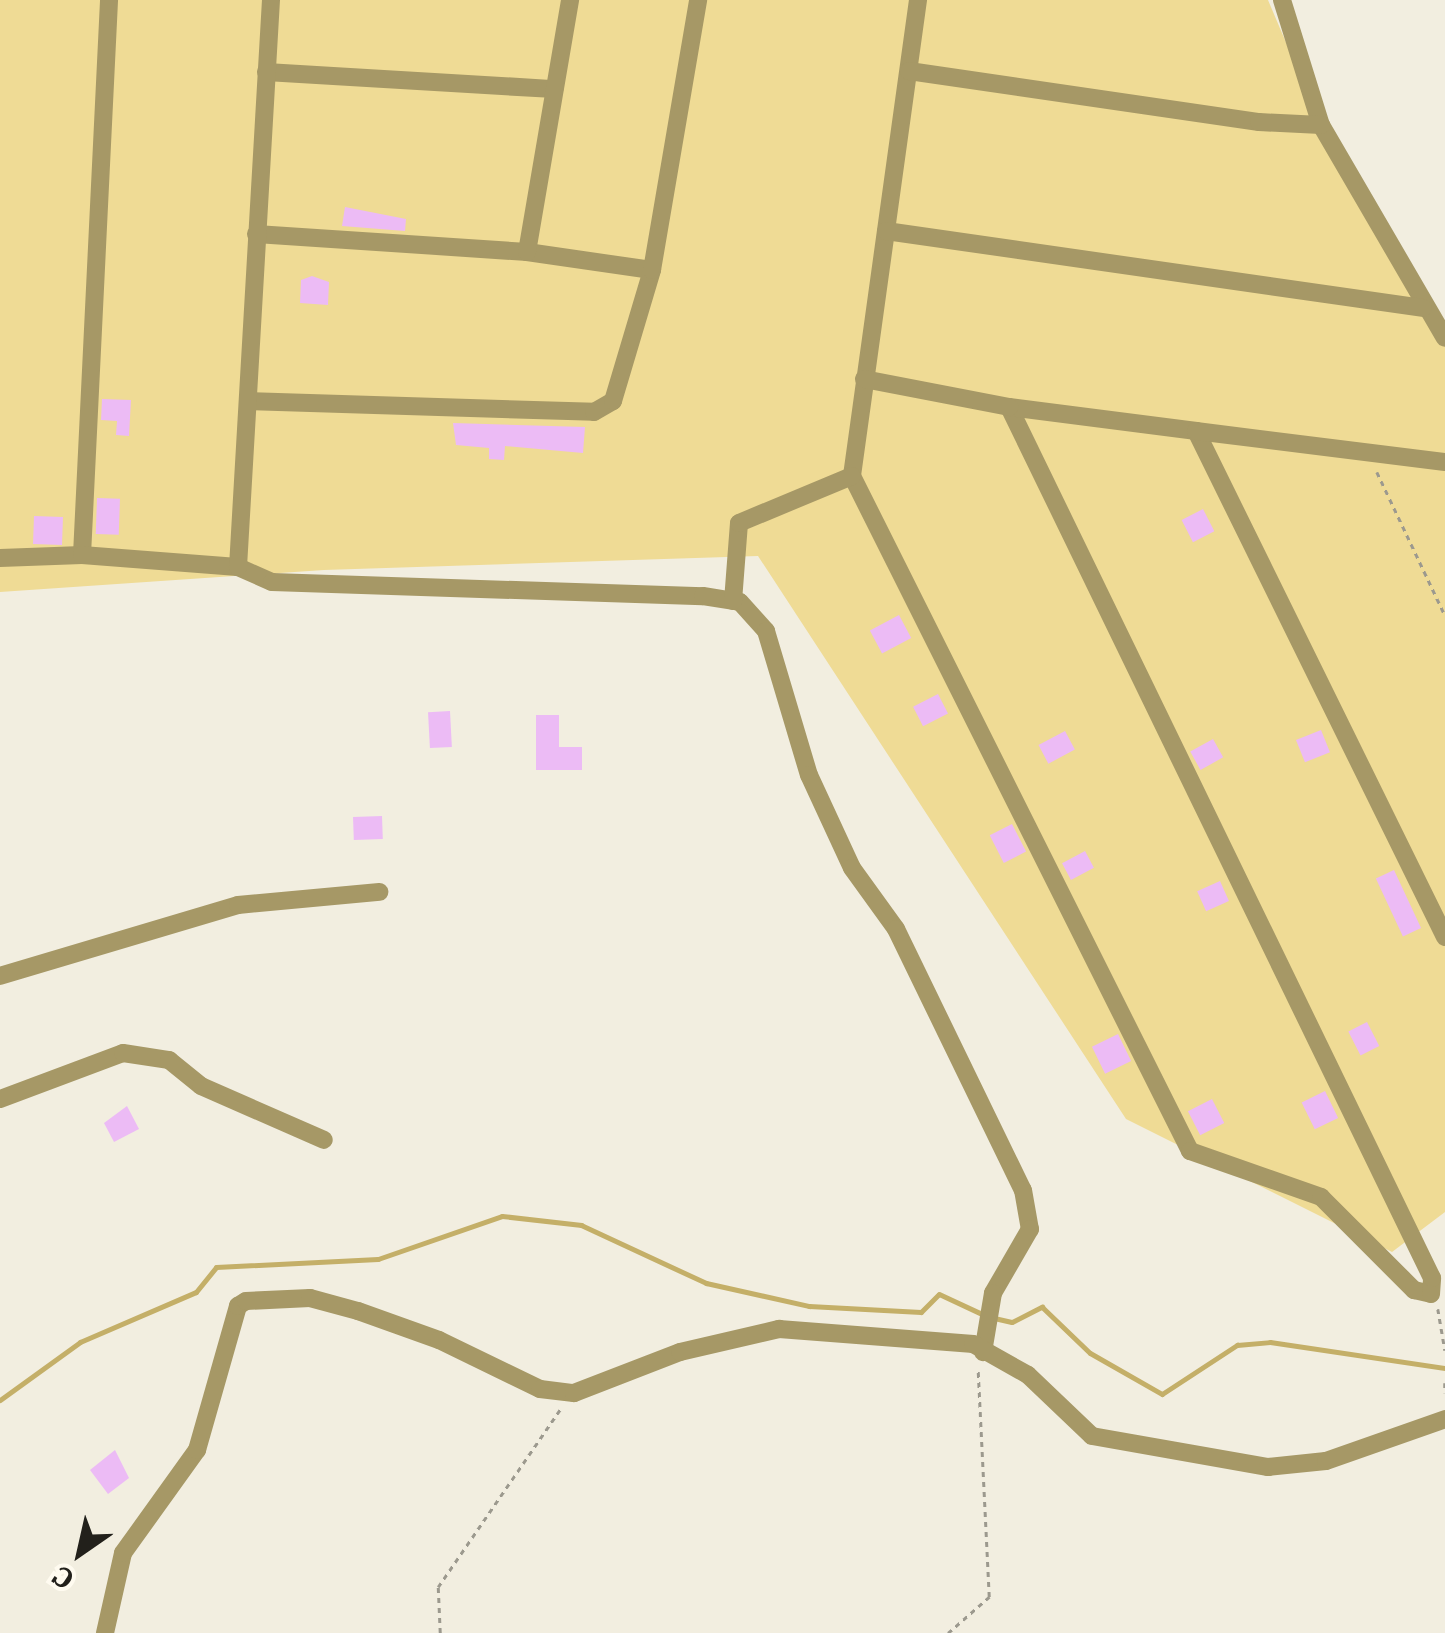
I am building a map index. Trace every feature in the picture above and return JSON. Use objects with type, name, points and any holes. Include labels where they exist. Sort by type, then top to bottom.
[{"type":"street","points":[[82,555],[109,0]]},
{"type":"street","points":[[238,567],[271,0]]},
{"type":"street","points":[[527,252],[570,0]]},
{"type":"street","points":[[248,401],[594,412],[612,401],[624,380],[652,270],[698,0]]},
{"type":"street","points":[[918,0],[852,476],[1190,1151],[1321,1196],[1414,1290],[1431,1294],[1432,1278],[1008,407]]},
{"type":"street","points":[[1282,0],[1321,125],[1423,308],[1445,338]]},
{"type":"street","points":[[910,71],[1259,122],[1321,125]]},
{"type":"street","points":[[266,72],[554,89]]},
{"type":"street","points":[[886,231],[1423,308]]},
{"type":"street","points":[[256,234],[527,252],[652,270]]},
{"type":"street","points":[[864,380],[1008,407],[1445,462]]},
{"type":"street","points":[[1196,430],[1445,937]]},
{"type":"street","points":[[733,601],[738,523],[852,476]]},
{"type":"street","points":[[0,558],[82,555],[238,567],[272,582],[733,601],[766,631],[809,775],[852,868],[896,928],[1023,1190],[1030,1229],[991,1306],[983,1352]]},
{"type":"street","points":[[0,976],[238,906],[379,892]]},
{"type":"street","points":[[0,1100],[123,1052],[169,1060],[201,1086],[324,1140]]},
{"type":"street","points":[[105,1633],[123,1553],[197,1450],[240,1302],[310,1298],[342,1306],[439,1340],[540,1389],[574,1393],[680,1352],[779,1329],[973,1344],[1028,1375],[1092,1436],[1114,1444],[1296,1467],[1445,1419]]},
{"type":"path","points":[[1369,452],[1445,615]]},
{"type":"path","points":[[1431,1294],[1444,1321],[1445,1350]]},
{"type":"path","points":[[948,1633],[989,1597],[975,1379],[983,1352]]},
{"type":"path","points":[[1445,1383],[1445,1394]]},
{"type":"path","points":[[440,1633],[438,1587],[574,1393]]},
{"type":"shaded area","points":[[0,0],[1268,0],[1321,125],[1445,346],[1445,1212],[1392,1252],[1126,1119],[758,556],[324,570],[0,592]]},
{"type":"building","points":[[345,207],[406,219],[405,231],[342,226]]},
{"type":"building","points":[[312,276],[329,282],[328,305],[300,303],[301,280]]},
{"type":"building","points":[[102,399],[131,400],[129,436],[116,435],[117,421],[101,420]]},
{"type":"building","points":[[453,423],[585,427],[583,453],[505,446],[504,460],[489,459],[489,448],[456,445]]},
{"type":"building","points":[[97,498],[120,499],[119,535],[96,534]]},
{"type":"building","points":[[1203,509],[1214,531],[1193,542],[1182,520]]},
{"type":"building","points":[[34,516],[63,517],[62,545],[33,544]]},
{"type":"building","points":[[899,615],[911,638],[882,653],[870,630]]},
{"type":"building","points":[[938,694],[948,714],[923,726],[913,707]]},
{"type":"building","points":[[450,711],[452,747],[430,748],[428,712]]},
{"type":"building","points":[[536,715],[559,715],[559,747],[582,747],[582,770],[536,770]]},
{"type":"building","points":[[1321,730],[1330,752],[1305,762],[1296,740]]},
{"type":"building","points":[[1065,731],[1075,750],[1048,764],[1039,745]]},
{"type":"building","points":[[1213,739],[1223,757],[1200,770],[1190,752]]},
{"type":"building","points":[[382,816],[383,839],[354,840],[353,817]]},
{"type":"building","points":[[1012,824],[1026,852],[1004,863],[990,835]]},
{"type":"building","points":[[1085,851],[1094,868],[1071,880],[1062,863]]},
{"type":"building","points":[[1394,870],[1421,928],[1403,936],[1376,878]]},
{"type":"building","points":[[1220,881],[1229,901],[1206,911],[1197,891]]},
{"type":"building","points":[[1367,1022],[1379,1046],[1361,1056],[1348,1032]]},
{"type":"building","points":[[1118,1034],[1131,1061],[1105,1074],[1092,1047]]},
{"type":"building","points":[[1325,1091],[1338,1118],[1315,1129],[1302,1102]]},
{"type":"building","points":[[1212,1099],[1224,1123],[1200,1135],[1188,1111]]},
{"type":"building","points":[[127,1106],[139,1129],[114,1142],[104,1123]]},
{"type":"building","points":[[115,1450],[129,1478],[108,1494],[90,1470]]},
{"type":"waterway","points":[[0,1400],[80,1342],[196,1292],[216,1267],[378,1259],[502,1216],[581,1225],[706,1283],[809,1306],[921,1312],[939,1294],[984,1315]]},
{"type":"waterway","points":[[994,1318],[1012,1322],[1042,1307],[1090,1353],[1162,1394],[1237,1345],[1270,1342],[1445,1368]]}]
